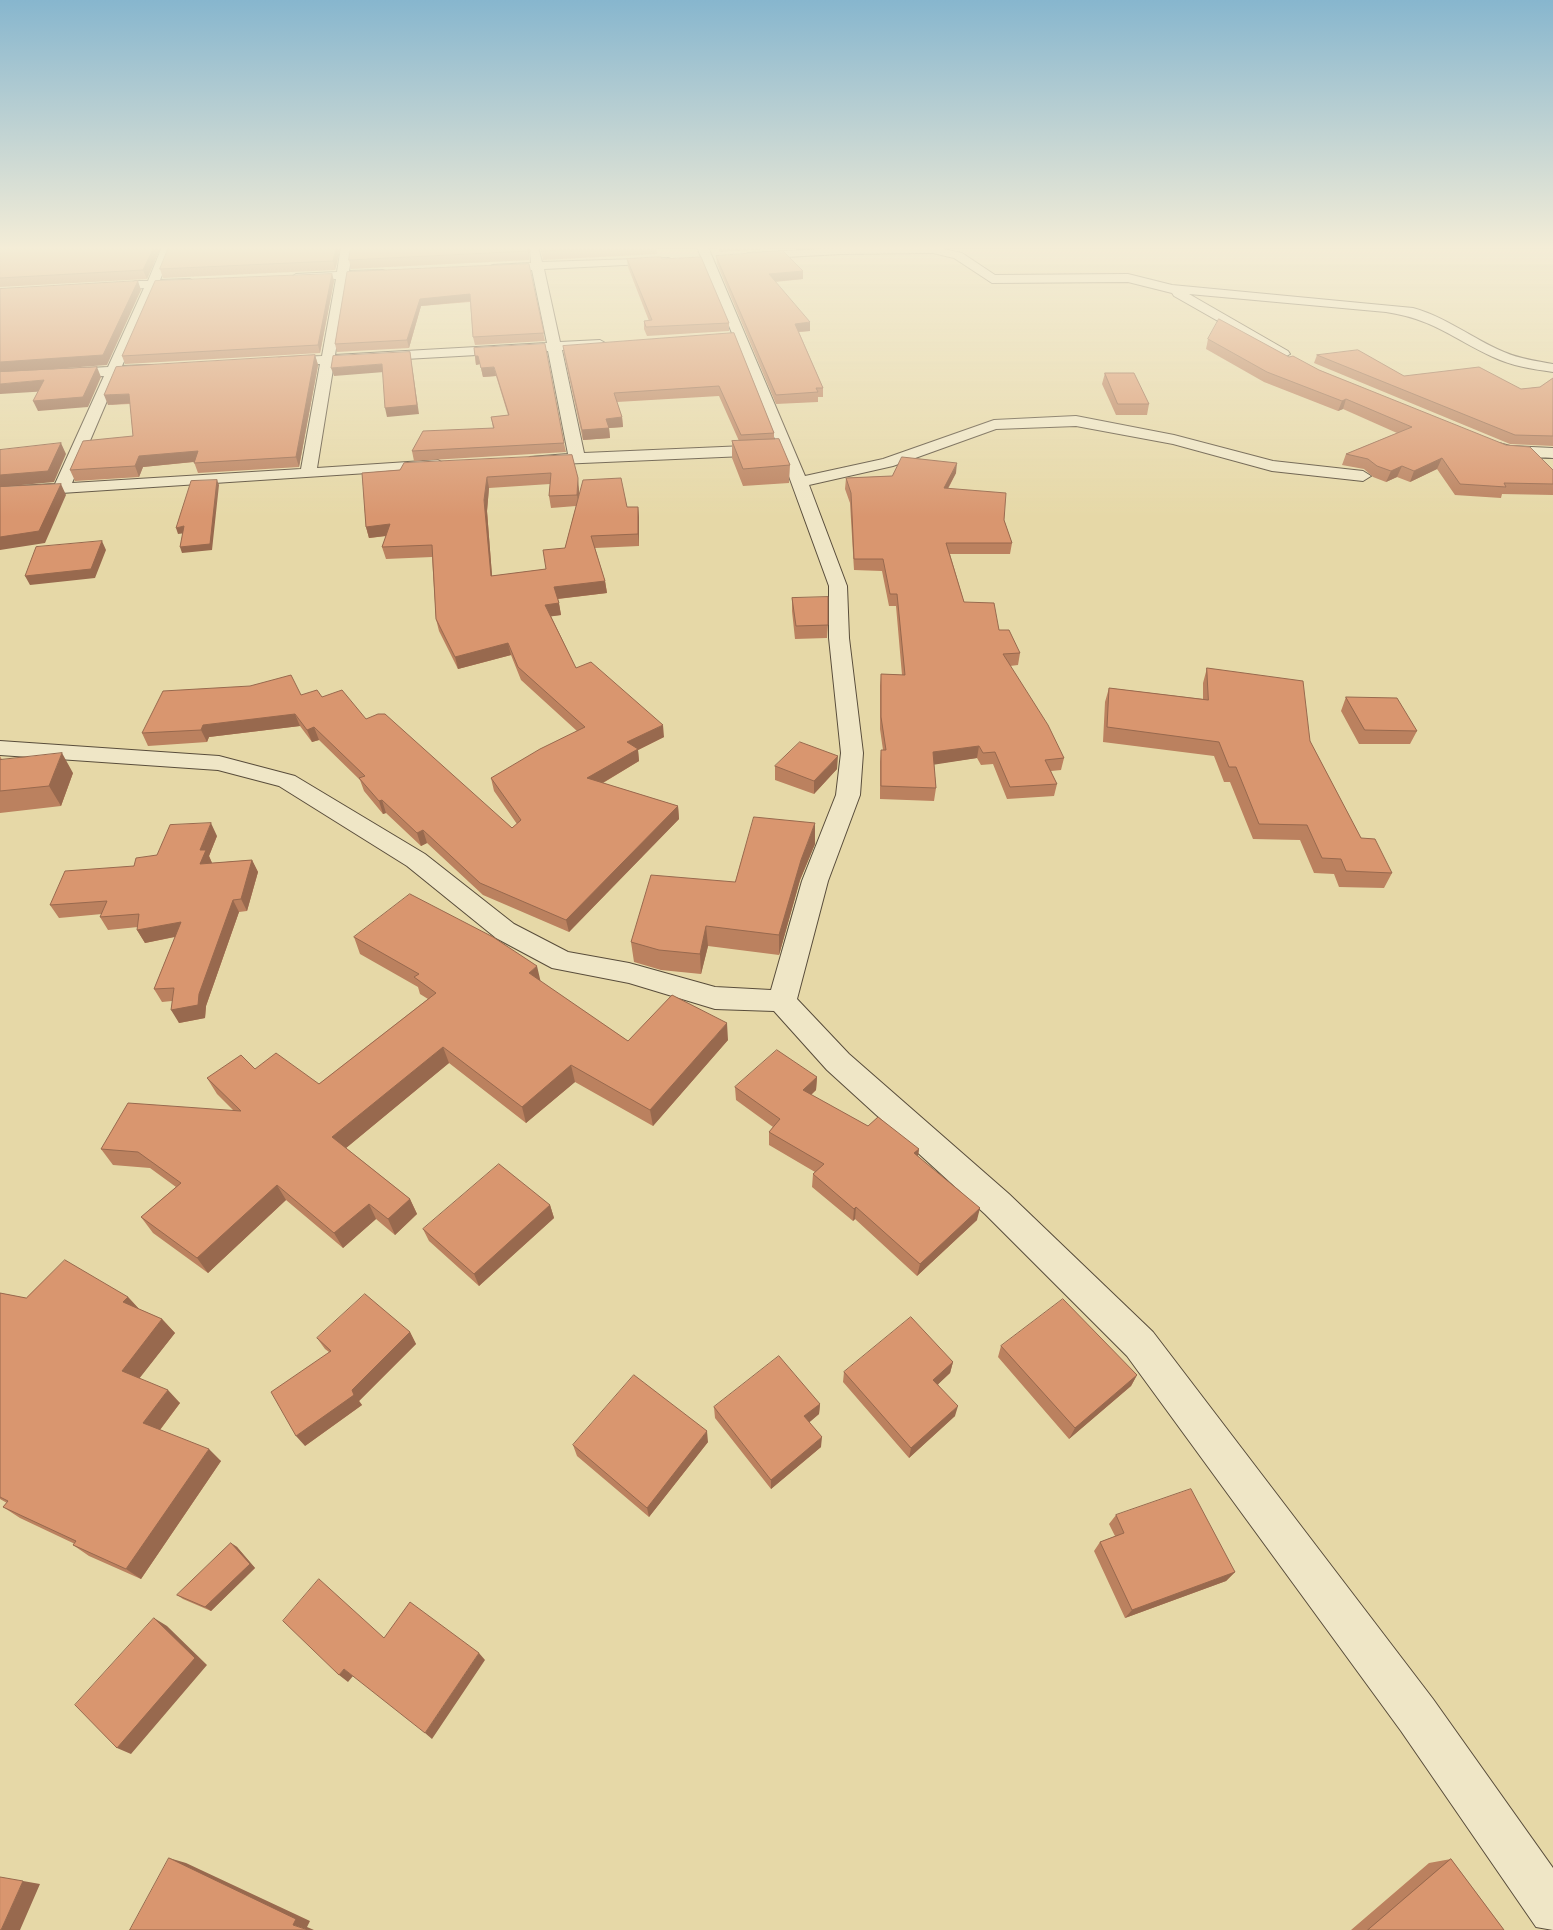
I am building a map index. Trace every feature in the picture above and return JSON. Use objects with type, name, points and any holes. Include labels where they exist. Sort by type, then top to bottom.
[{"type":"street","points":[[62,488],[129,337]]},
{"type":"street","points":[[308,473],[332,337]]},
{"type":"street","points":[[552,337],[577,458]]},
{"type":"street","points":[[740,337],[800,482],[838,586],[839,638],[852,753],[848,795],[814,881],[782,1001]]},
{"type":"street","points":[[1254,337],[1295,361]]},
{"type":"street","points":[[1466,337],[1498,355],[1521,363],[1553,368]]},
{"type":"street","points":[[270,362],[612,343]]},
{"type":"street","points":[[0,378],[162,368]]},
{"type":"street","points":[[800,482],[888,463],[994,425],[1076,421],[1174,440],[1272,466],[1363,476]]},
{"type":"street","points":[[1489,444],[1508,451],[1553,453]]},
{"type":"street","points":[[519,461],[787,449]]},
{"type":"street","points":[[0,492],[451,464]]},
{"type":"street","points":[[0,748],[219,763],[287,781],[416,860],[505,931],[562,961],[628,973],[715,998],[782,1001],[838,1062],[997,1204],[1140,1344],[1417,1715],[1553,1910]]},
{"type":"building","points":[[0,337],[111,337],[103,355],[0,362]]},
{"type":"building","points":[[130,337],[320,337],[318,345],[122,356]]},
{"type":"building","points":[[336,337],[408,337],[407,340],[335,344]]},
{"type":"building","points":[[681,337],[736,337],[774,433],[741,435],[719,386],[614,393],[622,417],[606,419],[609,428],[582,430],[563,346]]},
{"type":"building","points":[[751,337],[801,337],[823,388],[816,388],[818,392],[776,395]]},
{"type":"building","points":[[1209,337],[1252,337],[1289,357],[1293,356],[1319,370],[1506,445],[1530,447],[1553,470],[1553,484],[1504,483],[1506,487],[1460,484],[1442,458],[1414,471],[1402,466],[1391,471],[1377,466],[1368,459],[1346,454],[1412,427],[1346,399],[1342,401],[1267,372],[1208,339]]},
{"type":"building","points":[[545,344],[564,443],[412,451],[423,431],[494,428],[491,417],[509,415],[494,367],[481,368],[478,356],[475,356],[474,348]]},
{"type":"building","points":[[1358,350],[1404,376],[1479,367],[1521,389],[1540,387],[1553,378],[1553,436],[1515,435],[1317,355]]},
{"type":"building","points":[[410,352],[417,405],[385,408],[382,364],[331,368],[333,356]]},
{"type":"building","points":[[315,355],[296,457],[194,463],[198,451],[139,456],[135,466],[70,470],[83,441],[133,436],[129,394],[104,395],[116,367]]},
{"type":"building","points":[[97,367],[83,397],[33,401],[44,380],[0,384],[0,372]]},
{"type":"building","points":[[1105,373],[1134,373],[1149,404],[1118,404]]},
{"type":"building","points":[[779,439],[790,465],[743,469],[732,441]]},
{"type":"building","points":[[61,443],[48,471],[0,475],[0,450]]},
{"type":"building","points":[[572,455],[578,478],[577,495],[549,496],[551,473],[487,477],[484,500],[491,576],[546,569],[543,550],[565,548],[583,480],[621,478],[627,507],[638,507],[638,534],[591,536],[605,581],[554,587],[559,603],[545,605],[576,668],[591,662],[663,725],[627,742],[638,749],[587,778],[678,806],[566,920],[480,883],[423,830],[417,833],[382,800],[379,801],[359,778],[365,776],[314,727],[307,730],[295,714],[203,725],[201,730],[142,733],[163,691],[250,686],[291,675],[301,695],[317,690],[322,697],[342,690],[366,719],[378,714],[385,714],[512,828],[521,820],[491,778],[540,749],[585,727],[518,667],[508,643],[455,657],[436,619],[432,545],[382,547],[390,524],[366,527],[362,473],[400,470],[404,463]]},
{"type":"building","points":[[902,457],[957,463],[944,488],[1006,493],[1004,520],[1012,543],[946,543],[964,602],[994,603],[999,630],[1009,630],[1020,653],[1003,654],[1048,725],[1064,758],[1045,760],[1057,784],[1010,787],[995,752],[983,753],[979,746],[933,752],[936,788],[881,786],[881,750],[886,750],[881,717],[881,674],[905,675],[897,594],[890,594],[883,559],[854,559],[851,493],[846,478],[892,476]]},
{"type":"building","points":[[217,480],[210,544],[180,547],[184,526],[176,528],[191,481]]},
{"type":"building","points":[[61,484],[39,531],[0,537],[0,487]]},
{"type":"building","points":[[102,541],[91,569],[25,576],[36,547]]},
{"type":"building","points":[[828,597],[828,625],[796,626],[792,598]]},
{"type":"building","points":[[1207,668],[1303,681],[1310,741],[1361,838],[1375,839],[1392,873],[1346,871],[1341,859],[1322,858],[1307,825],[1259,824],[1236,767],[1229,767],[1219,742],[1107,727],[1109,688],[1208,700]]},
{"type":"building","points":[[1346,697],[1397,698],[1417,731],[1365,730]]},
{"type":"building","points":[[800,742],[838,756],[814,781],[775,766]]},
{"type":"building","points":[[62,753],[49,786],[0,791],[0,760]]},
{"type":"building","points":[[754,817],[815,823],[801,860],[779,935],[706,926],[700,954],[659,950],[631,942],[651,875],[735,882]]},
{"type":"building","points":[[211,823],[200,850],[206,850],[200,864],[252,860],[241,899],[233,900],[199,994],[198,1005],[171,1010],[174,988],[154,989],[181,922],[137,930],[139,914],[100,917],[107,901],[50,905],[65,871],[134,866],[136,858],[157,855],[170,825]]},
{"type":"building","points":[[410,894],[493,937],[537,966],[529,973],[628,1041],[672,995],[727,1023],[650,1110],[571,1065],[522,1107],[443,1047],[332,1137],[410,1199],[388,1219],[369,1204],[334,1233],[277,1185],[197,1258],[141,1217],[181,1183],[138,1152],[101,1149],[128,1103],[241,1111],[207,1078],[241,1055],[255,1069],[276,1053],[319,1084],[436,993],[414,977],[419,974],[354,937]]},
{"type":"building","points":[[777,1050],[817,1077],[803,1090],[868,1126],[878,1117],[919,1149],[914,1153],[980,1208],[920,1264],[856,1207],[854,1209],[813,1174],[824,1164],[769,1132],[780,1119],[735,1087]]},
{"type":"building","points":[[499,1164],[550,1205],[474,1274],[423,1229]]},
{"type":"building","points":[[65,1260],[128,1297],[123,1302],[162,1319],[122,1371],[168,1390],[143,1423],[209,1449],[126,1569],[73,1545],[76,1541],[3,1507],[8,1501],[0,1497],[0,1293],[26,1298]]},
{"type":"building","points":[[365,1294],[410,1332],[352,1390],[354,1395],[296,1436],[271,1392],[331,1351],[317,1338]]},
{"type":"building","points":[[1063,1299],[1137,1375],[1075,1428],[1001,1346]]},
{"type":"building","points":[[911,1317],[953,1362],[933,1380],[958,1406],[911,1448],[844,1372]]},
{"type":"building","points":[[779,1356],[820,1404],[804,1416],[822,1437],[771,1480],[714,1407]]},
{"type":"building","points":[[634,1375],[707,1431],[647,1508],[573,1445]]},
{"type":"building","points":[[1191,1489],[1235,1572],[1132,1610],[1100,1542],[1124,1533],[1116,1515]]},
{"type":"building","points":[[231,1543],[250,1564],[205,1607],[177,1595]]},
{"type":"building","points":[[319,1579],[384,1638],[410,1602],[479,1653],[425,1733],[344,1669],[339,1675],[283,1621]]},
{"type":"building","points":[[154,1618],[195,1658],[117,1748],[75,1705]]},
{"type":"building","points":[[169,1858],[296,1919],[293,1925],[308,1930],[130,1930]]},
{"type":"building","points":[[1451,1859],[1504,1930],[1368,1930]]},
{"type":"building","points":[[0,1877],[23,1881],[1,1930],[0,1930]]}]
